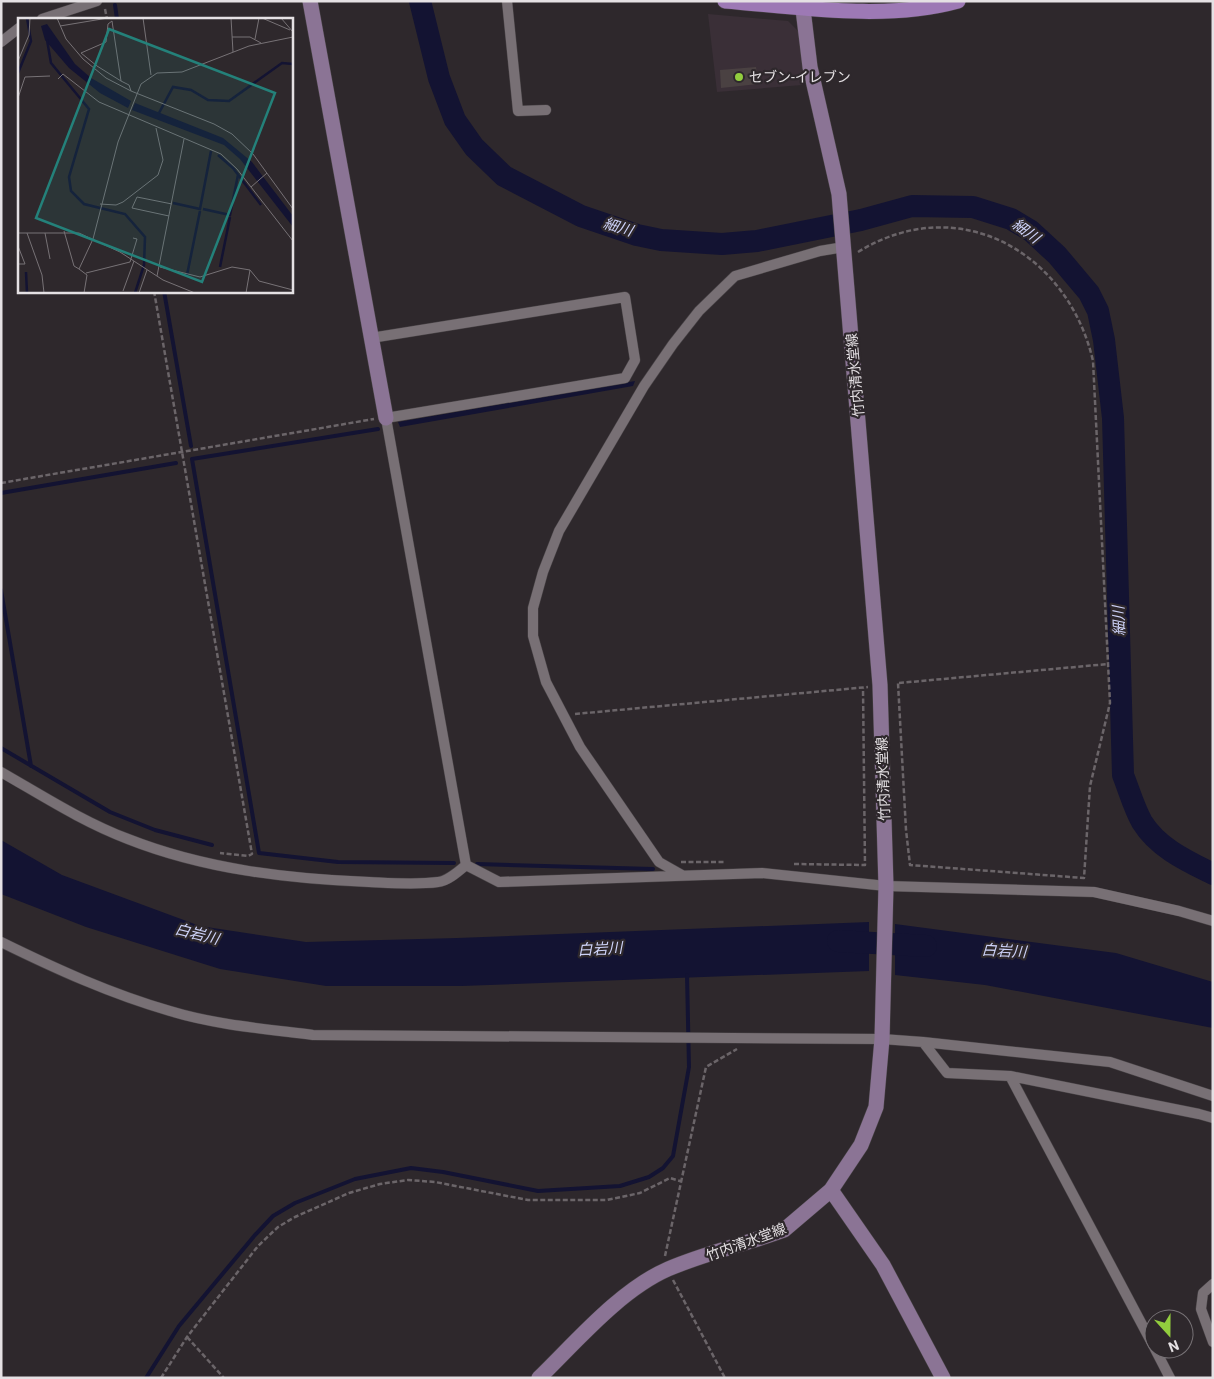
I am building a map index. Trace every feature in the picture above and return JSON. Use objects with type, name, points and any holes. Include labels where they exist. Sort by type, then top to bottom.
[{"type":"main road","points":[[310,1],[386,418]]},
{"type":"main road","points":[[725,1],[908,10],[958,1]]},
{"type":"main road","name":"竹内清水堂線","points":[[539,1378],[612,1308],[640,1286],[667,1270],[784,1230],[831,1190],[861,1145],[876,1107],[882,1039],[886,886],[880,685],[839,194],[810,67],[802,4]]},
{"type":"main road","points":[[831,1190],[883,1265],[943,1378]]},
{"type":"street","points":[[45,18],[97,1]]},
{"type":"street","points":[[507,1],[518,111],[546,110]]},
{"type":"street","points":[[1,42],[18,29]]},
{"type":"street","points":[[682,875],[658,862],[580,747],[546,682],[533,636],[533,608],[543,572],[559,531],[649,379],[699,311],[735,276],[820,251],[844,252]]},
{"type":"street","points":[[371,338],[625,297],[635,360],[625,378],[386,418],[466,864]]},
{"type":"street","points":[[1,772],[96,826],[163,852],[195,860],[292,876],[383,882],[439,882],[466,864]]},
{"type":"street","points":[[466,864],[499,882],[762,873],[886,886],[1094,892],[1179,911],[1213,921]]},
{"type":"street","points":[[1,942],[76,978],[172,1012],[254,1028],[313,1035],[882,1039],[1110,1062],[1213,1096]]},
{"type":"street","points":[[922,1042],[947,1073],[1010,1076],[1213,1118]]},
{"type":"street","points":[[1010,1076],[1144,1329]]},
{"type":"street","points":[[1213,1284],[1203,1293],[1202,1309],[1213,1342]]},
{"type":"street","points":[[1160,1359],[1170,1378]]},
{"type":"path","points":[[844,252],[900,232],[944,227],[966,229],[1000,241],[1027,257],[1057,285],[1072,304],[1088,340],[1093,361],[1110,703],[1090,786],[1084,878],[910,865],[906,830],[898,683]]},
{"type":"path","points":[[154,292],[252,854],[248,856],[220,853],[195,860]]},
{"type":"path","points":[[1,483],[386,418]]},
{"type":"path","points":[[582,712],[863,688],[898,683],[1108,664]]},
{"type":"path","points":[[786,864],[865,865],[863,688]]},
{"type":"path","points":[[658,862],[732,862]]},
{"type":"path","points":[[725,1378],[667,1270],[664,1258],[706,1067],[754,1039]]},
{"type":"path","points":[[161,1378],[187,1337],[258,1246],[278,1227],[295,1216],[357,1191],[380,1184],[408,1180],[435,1182],[528,1200],[607,1200],[640,1193],[670,1178],[680,1181]]},
{"type":"path","points":[[187,1337],[224,1378]]},
{"type":"shaded area","points":[[708,14],[788,21],[798,31],[805,82],[802,85],[717,92]]},
{"type":"water","points":[[635,381],[633,386],[400,427],[398,422]]},
{"type":"water","points":[[1,840],[62,875],[200,926],[306,942],[869,922],[869,971],[462,986],[326,986],[220,969],[86,927],[1,894]]},
{"type":"water","points":[[895,924],[1116,953],[1213,982],[1213,1028],[985,985],[895,975]]},
{"type":"building","name":"セブン-イレブン","points":[[756,67],[758,84],[721,88],[720,70]]},
{"type":"waterway","name":"細川","points":[[420,1],[439,78],[455,120],[474,147],[504,176],[581,216],[637,235],[661,240],[722,244],[757,241],[861,220],[912,206],[973,207],[1011,219],[1031,231],[1057,255],[1089,293],[1098,311],[1104,340],[1113,418],[1123,775],[1136,811],[1142,822],[1156,839],[1174,853],[1213,874]]},
{"type":"waterway","points":[[115,5],[117,18]]},
{"type":"waterway","points":[[164,292],[191,446]]},
{"type":"waterway","points":[[378,429],[192,459],[259,853],[338,862],[454,863]]},
{"type":"waterway","points":[[1,493],[176,463]]},
{"type":"waterway","points":[[1,590],[31,766]]},
{"type":"waterway","points":[[1,748],[110,812],[155,830],[212,845]]},
{"type":"waterway","points":[[477,864],[653,869]]},
{"type":"waterway","name":"白岩川","points":[[838,941],[926,946]]},
{"type":"waterway","points":[[146,1378],[179,1326],[255,1235],[273,1216],[295,1203],[355,1179],[411,1168],[443,1172],[538,1191],[620,1186],[649,1177],[663,1168],[673,1156],[689,1067],[687,975]]},
{"type":"place","name":"セブン-イレブン","points":[[739,77]]}]
